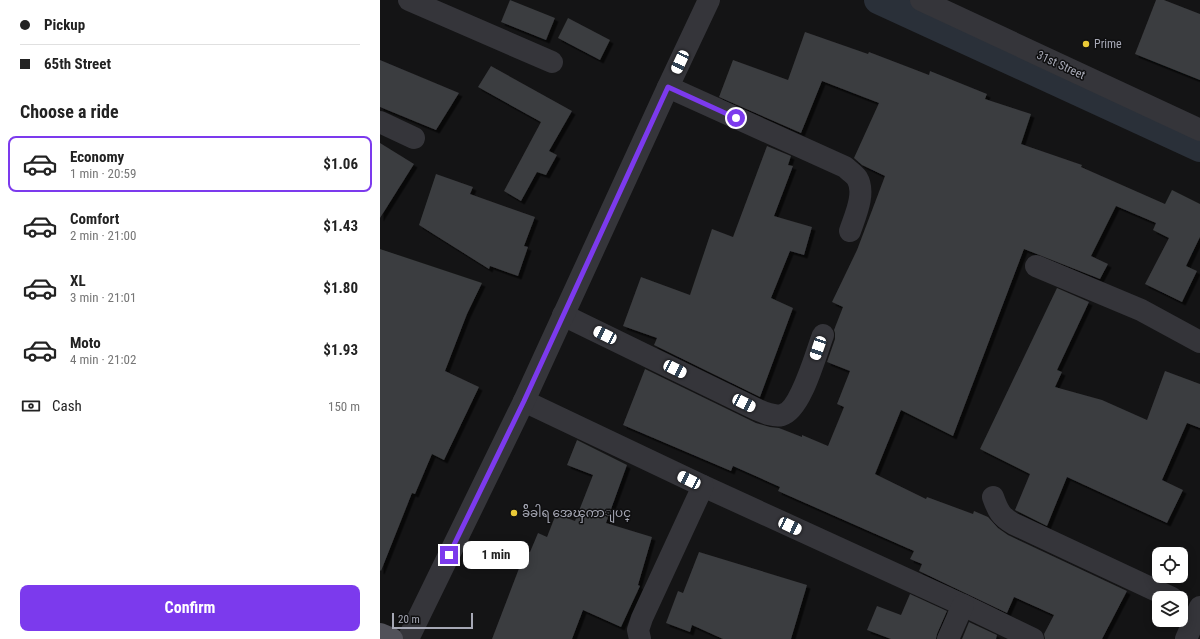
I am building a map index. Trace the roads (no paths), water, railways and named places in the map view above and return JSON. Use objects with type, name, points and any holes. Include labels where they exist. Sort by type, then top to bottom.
[{"type":"main road","points":[[380,634],[392,639]]},
{"type":"street","points":[[409,0],[552,62]]},
{"type":"street","points":[[408,639],[524,401],[709,0]]},
{"type":"street","name":"31st Street","points":[[921,0],[1200,130]]},
{"type":"street","points":[[668,87],[844,167],[857,177],[860,190],[858,208],[850,231]]},
{"type":"street","points":[[380,122],[414,138]]},
{"type":"street","points":[[1036,266],[1141,310],[1200,342]]},
{"type":"street","points":[[564,315],[758,410],[767,414],[780,416],[793,408],[804,388],[823,335]]},
{"type":"street","points":[[524,401],[1033,639]]},
{"type":"street","points":[[640,639],[638,630],[642,618],[703,486]]},
{"type":"street","points":[[993,497],[998,510],[1004,519],[1157,591]]},
{"type":"street","points":[[948,639],[963,605]]},
{"type":"street","points":[[1186,639],[1193,607]]},
{"type":"waterway","points":[[878,0],[1200,148]]},
{"type":"place","name":"Prime","points":[[1086,44]]},
{"type":"place","name":"ခ်ိခါရ အေၾကာျပင္","points":[[514,513]]}]
